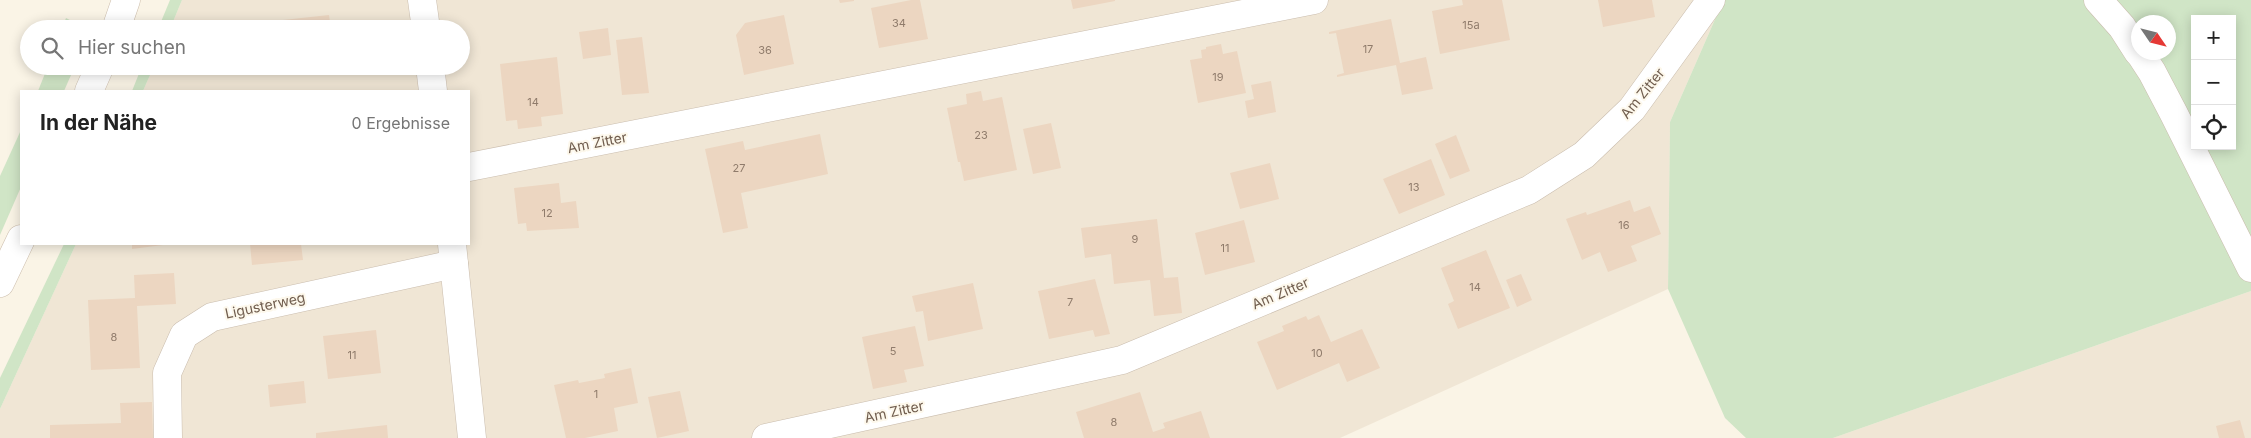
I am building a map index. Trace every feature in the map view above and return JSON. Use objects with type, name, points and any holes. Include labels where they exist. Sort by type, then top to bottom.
[{"type":"street","points":[[119,20],[126,0]]},
{"type":"street","points":[[422,0],[425,20]]},
{"type":"street","name":"Am Zitter","points":[[470,167],[1314,0]]},
{"type":"street","name":"Am Zitter","points":[[766,438],[1122,360],[1530,190],[1584,155],[1632,109],[1711,0]]},
{"type":"street","points":[[2098,0],[2131,40]]},
{"type":"street","points":[[2144,60],[2170,106],[2251,268]]},
{"type":"street","points":[[89,90],[96,75]]},
{"type":"street","points":[[431,75],[433,90]]},
{"type":"street","points":[[0,283],[20,241]]},
{"type":"street","points":[[453,254],[472,438]]},
{"type":"street","name":"Ligusterweg","points":[[168,438],[167,373],[184,335],[212,317],[453,254]]},
{"type":"shaded area","points":[[182,0],[1725,0],[1670,122],[1668,289],[1340,438],[0,438],[0,409],[76,245],[470,245],[470,90],[143,90],[150,75],[470,75],[470,20],[174,20]]},
{"type":"shaded area","points":[[2251,291],[2251,438],[1833,438]]},
{"type":"green space","points":[[170,0],[182,0],[174,20],[162,20]]},
{"type":"green space","points":[[1725,0],[2251,0],[2251,291],[1833,438],[1746,438],[1725,418],[1668,289],[1670,122]]},
{"type":"green space","points":[[44,75],[71,75],[64,90],[38,90]]},
{"type":"green space","points":[[138,75],[150,75],[143,90],[132,90]]},
{"type":"green space","points":[[20,132],[20,189],[0,235],[0,176]]},
{"type":"green space","points":[[64,245],[76,245],[0,409],[0,378]]},
{"type":"building","points":[[839,0],[854,0],[854,1],[840,3]]},
{"type":"building","points":[[920,0],[928,39],[879,48],[871,8]]},
{"type":"building","points":[[1071,0],[1115,0],[1115,1],[1073,9]]},
{"type":"building","points":[[1462,0],[1502,0],[1510,40],[1440,54],[1432,11],[1463,5]]},
{"type":"building","points":[[1598,0],[1652,0],[1655,17],[1603,27]]},
{"type":"building","points":[[329,15],[330,20],[283,20]]},
{"type":"building","points":[[784,15],[794,64],[744,75],[736,35],[745,23]]},
{"type":"building","points":[[1391,19],[1400,63],[1426,57],[1433,89],[1402,95],[1396,65],[1337,77],[1337,75],[1344,73],[1336,33],[1329,34],[1329,32]]},
{"type":"building","points":[[608,28],[611,55],[583,59],[579,32]]},
{"type":"building","points":[[642,37],[649,93],[622,95],[616,40]]},
{"type":"building","points":[[1221,44],[1223,54],[1237,51],[1246,93],[1198,103],[1190,60],[1202,58],[1201,50],[1206,49],[1206,47]]},
{"type":"building","points":[[557,57],[563,114],[541,117],[542,126],[518,129],[517,120],[506,121],[500,64]]},
{"type":"building","points":[[1271,81],[1276,112],[1248,118],[1245,101],[1254,99],[1251,85]]},
{"type":"building","points":[[981,91],[983,101],[1002,97],[1017,170],[964,181],[960,162],[958,162],[947,108],[967,104],[966,94]]},
{"type":"building","points":[[1051,123],[1061,168],[1033,174],[1023,129]]},
{"type":"building","points":[[820,134],[828,174],[741,193],[748,228],[723,233],[705,149],[743,141],[745,150]]},
{"type":"building","points":[[1456,135],[1470,171],[1450,179],[1435,144]]},
{"type":"building","points":[[1431,159],[1445,195],[1399,214],[1383,179]]},
{"type":"building","points":[[1270,163],[1279,199],[1240,209],[1230,173]]},
{"type":"building","points":[[559,183],[561,203],[576,201],[579,228],[527,231],[526,223],[518,224],[514,188]]},
{"type":"building","points":[[1630,200],[1634,212],[1650,206],[1661,234],[1631,246],[1637,261],[1608,272],[1600,252],[1582,260],[1566,219],[1586,212],[1587,215]]},
{"type":"building","points":[[1157,219],[1164,278],[1178,277],[1182,313],[1154,316],[1150,280],[1114,284],[1111,254],[1085,258],[1081,228]]},
{"type":"building","points":[[1244,220],[1255,262],[1205,275],[1195,233]]},
{"type":"building","points":[[132,245],[163,245],[132,249]]},
{"type":"building","points":[[250,245],[301,245],[303,260],[252,265]]},
{"type":"building","points":[[1486,250],[1510,308],[1458,329],[1448,304],[1454,301],[1441,268]]},
{"type":"building","points":[[174,273],[176,304],[137,306],[140,368],[91,370],[88,300],[135,298],[134,275]]},
{"type":"building","points":[[1521,274],[1532,300],[1517,307],[1506,280]]},
{"type":"building","points":[[1095,279],[1110,334],[1095,337],[1093,330],[1049,339],[1038,291]]},
{"type":"building","points":[[973,283],[983,329],[928,341],[923,311],[916,312],[912,296]]},
{"type":"building","points":[[1319,315],[1331,342],[1362,329],[1380,368],[1347,382],[1339,363],[1277,390],[1257,342],[1284,331],[1282,326],[1306,316],[1308,320]]},
{"type":"building","points":[[915,326],[924,366],[904,370],[907,382],[873,389],[862,337]]},
{"type":"building","points":[[376,330],[381,373],[328,379],[323,336]]},
{"type":"building","points":[[631,368],[638,403],[614,408],[618,431],[585,438],[566,438],[554,385],[578,380],[579,383],[605,378],[604,374]]},
{"type":"building","points":[[304,381],[306,403],[270,407],[268,385]]},
{"type":"building","points":[[680,391],[689,431],[657,438],[648,397]]},
{"type":"building","points":[[1140,392],[1153,432],[1165,428],[1163,423],[1201,411],[1210,438],[1084,438],[1076,412]]},
{"type":"building","points":[[152,402],[153,438],[50,438],[50,425],[121,423],[120,403]]},
{"type":"building","points":[[2240,420],[2245,438],[2219,438],[2216,426]]},
{"type":"building","points":[[387,425],[388,438],[316,438],[316,433]]}]
